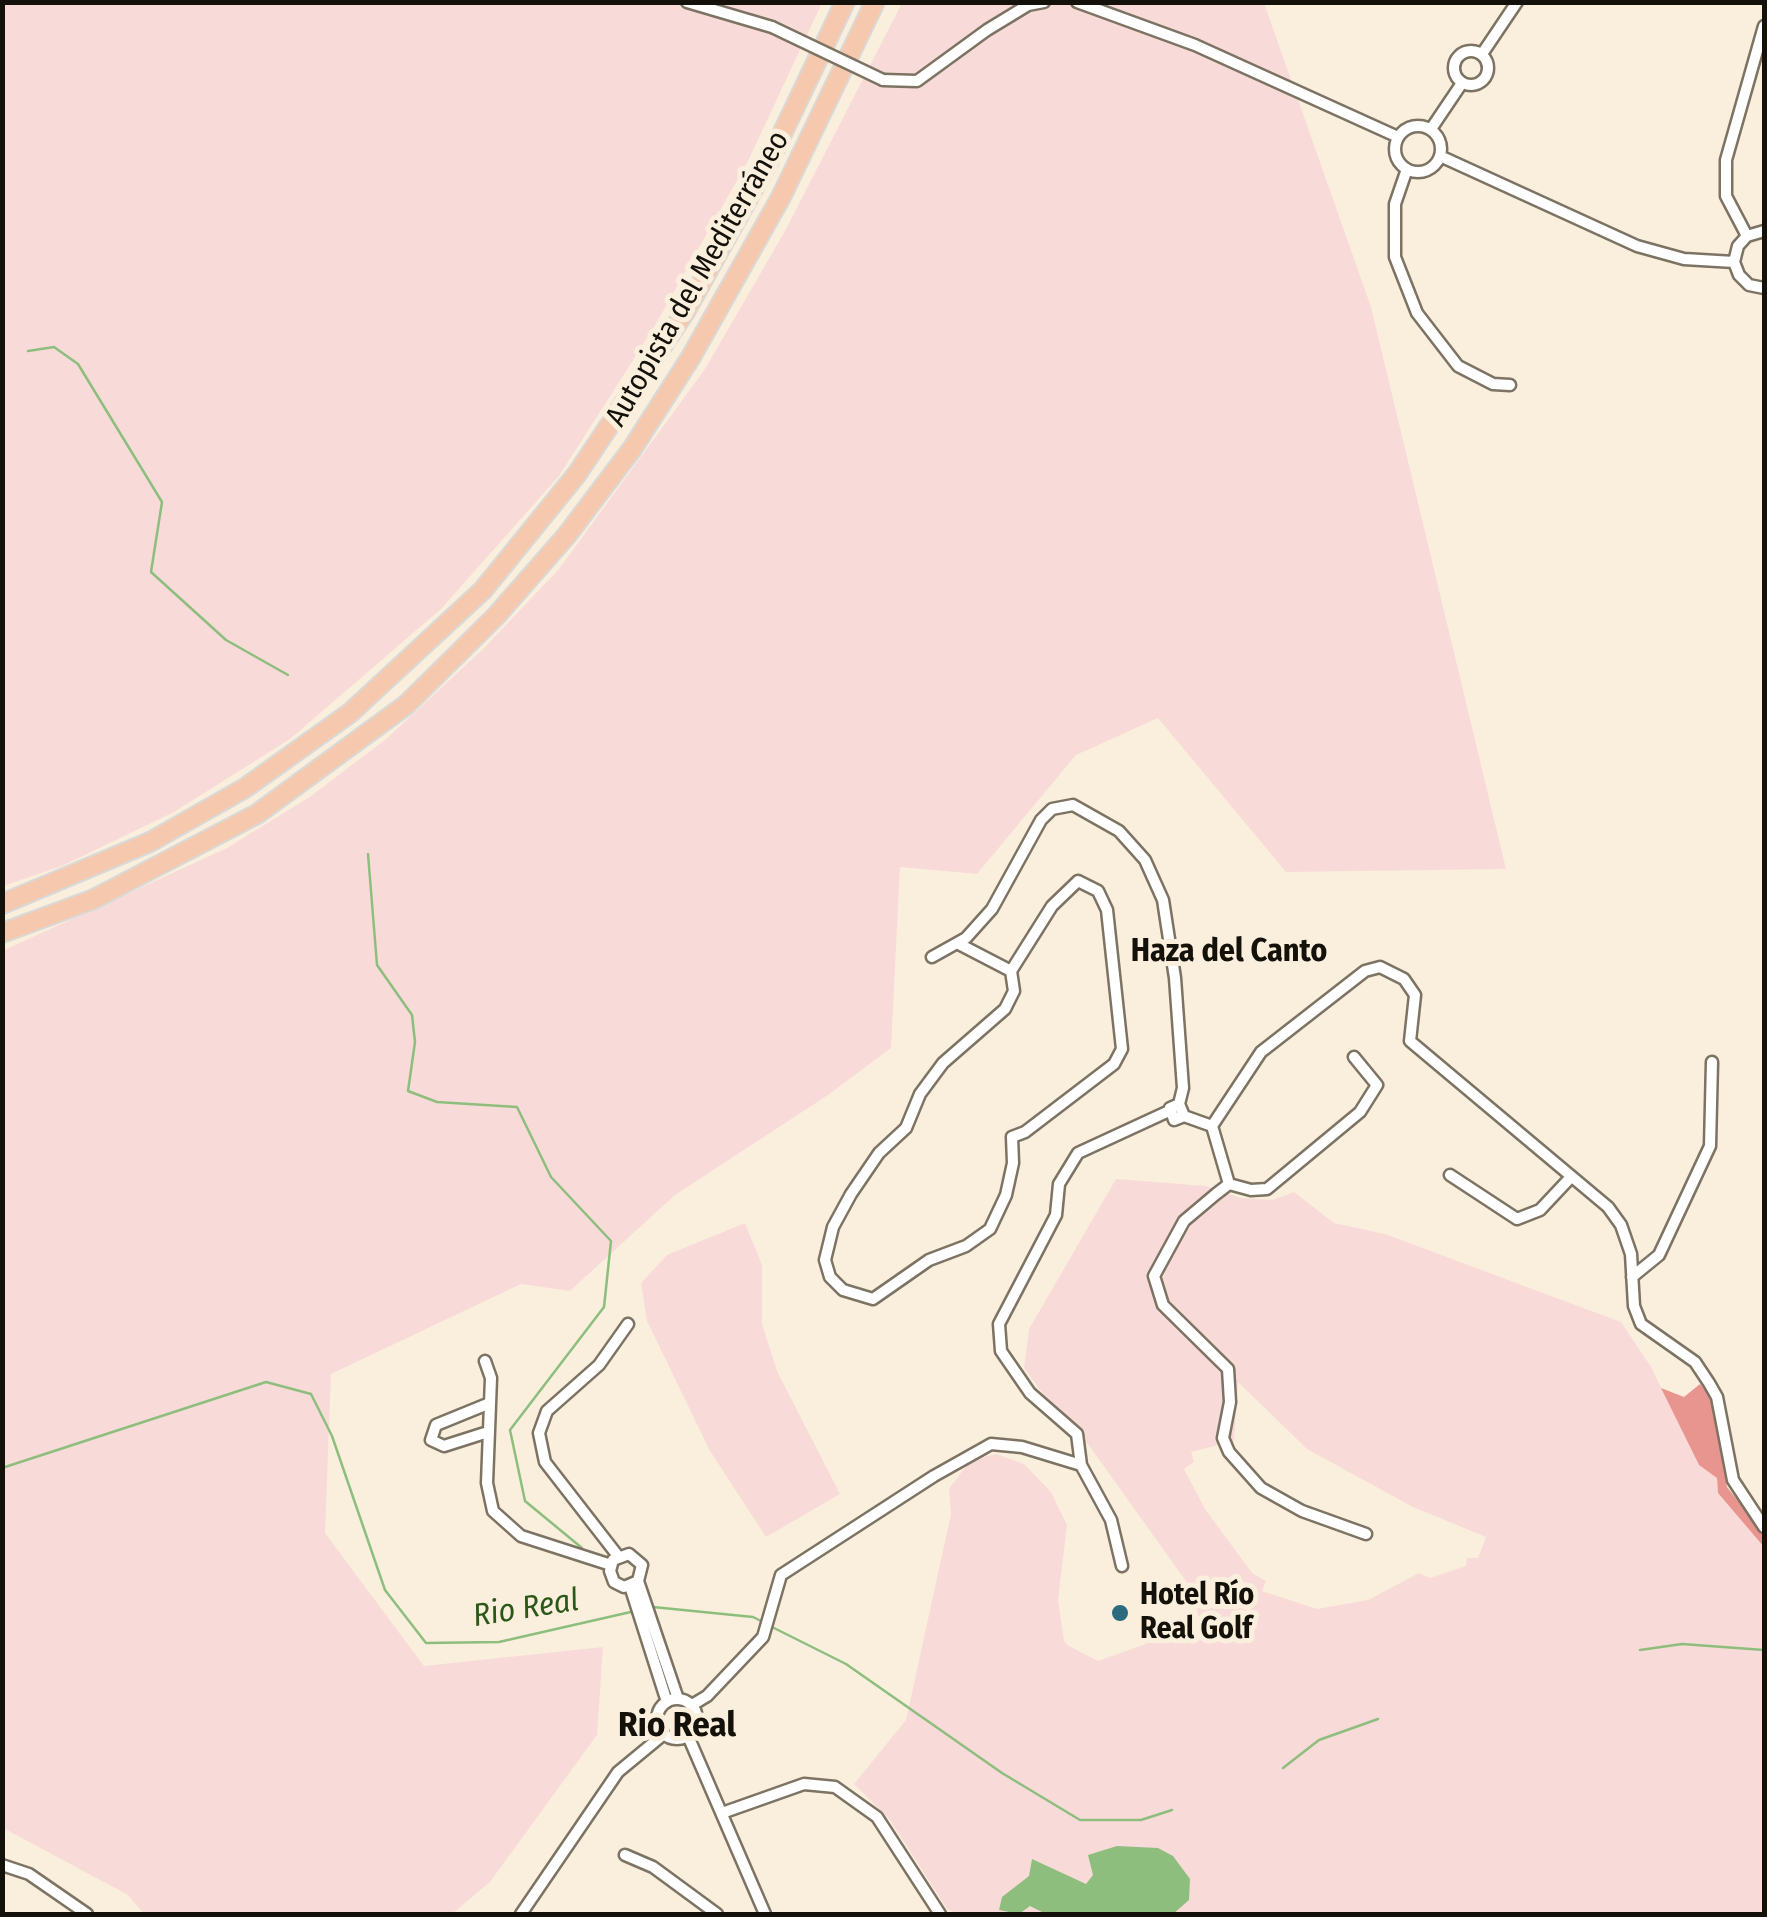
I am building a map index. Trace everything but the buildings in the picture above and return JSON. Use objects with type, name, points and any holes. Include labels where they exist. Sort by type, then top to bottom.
[{"type":"highway","points":[[685,312],[834,2]]},
{"type":"highway","name":"Autopista del Mediterráneo","points":[[2,904],[76,875],[199,816],[298,752],[392,678],[483,590],[555,504],[685,312],[762,173],[845,2]]},
{"type":"highway","name":"Autopista del Mediterráneo","points":[[2,933],[94,899],[194,850],[308,780],[406,704],[496,616],[567,535],[632,449],[740,274],[875,2]]},
{"type":"highway","points":[[740,274],[768,239],[888,2]]},
{"type":"street","points":[[687,2],[772,27],[883,80],[917,81],[987,30],[1028,5],[1044,2]]},
{"type":"street","points":[[1077,2],[1195,45],[1398,138]]},
{"type":"street","points":[[1482,54],[1517,2]]},
{"type":"street","points":[[1747,236],[1726,196],[1726,160],[1764,26]]},
{"type":"street","points":[[1473,50],[1482,54],[1489,70],[1486,78],[1470,86],[1462,83],[1455,76],[1457,58],[1473,50]]},
{"type":"street","points":[[1431,129],[1462,83]]},
{"type":"street","points":[[1412,126],[1431,129],[1440,141],[1440,156],[1426,170],[1407,169],[1396,155],[1398,138],[1412,126]]},
{"type":"street","points":[[1440,156],[1636,246],[1684,259],[1734,262]]},
{"type":"street","points":[[1407,169],[1395,204],[1395,256],[1416,312],[1458,366],[1492,384],[1510,385]]},
{"type":"street","points":[[1764,231],[1747,236],[1738,246],[1734,262],[1739,275],[1750,285],[1764,288]]},
{"type":"street","points":[[932,957],[957,943],[992,909],[1040,820],[1052,809],[1073,804],[1119,830],[1145,860],[1163,900],[1176,996],[1181,1110]]},
{"type":"street","points":[[1078,881],[1098,891],[1108,910],[1122,1049],[1114,1064],[1088,1086],[1012,1137],[1013,1163],[1006,1195],[990,1229],[966,1246],[929,1260],[873,1299],[862,1299],[830,1277],[825,1260],[833,1226],[880,1153],[906,1128],[920,1094],[943,1063],[1006,1009],[1014,992],[1011,970],[1052,906],[1078,881]]},
{"type":"street","points":[[957,943],[1011,970]]},
{"type":"street","points":[[1212,1126],[1261,1052],[1365,970],[1380,967],[1413,986],[1410,1041],[1608,1206],[1621,1224],[1641,1324],[1695,1362],[1717,1397],[1732,1480],[1764,1528]]},
{"type":"street","points":[[1229,1184],[1252,1190],[1267,1188],[1360,1112],[1378,1084],[1354,1056]]},
{"type":"street","points":[[1632,1278],[1658,1255],[1710,1146],[1712,1062]]},
{"type":"street","points":[[1122,1566],[1111,1520],[1082,1465],[1078,1434],[1030,1393],[1001,1350],[999,1324],[1056,1215],[1059,1184],[1078,1153],[1168,1111],[1181,1110],[1212,1126],[1229,1184]]},
{"type":"street","points":[[1450,1176],[1518,1219],[1540,1210],[1571,1176]]},
{"type":"street","points":[[1229,1184],[1184,1220],[1172,1238],[1154,1276],[1158,1294],[1176,1320],[1228,1369],[1230,1402],[1222,1438],[1238,1464],[1261,1488],[1302,1511],[1366,1534]]},
{"type":"street","points":[[628,1324],[599,1365],[547,1411],[539,1433],[545,1462],[614,1561],[614,1582],[634,1584]]},
{"type":"street","points":[[485,1361],[491,1378],[488,1499],[504,1525],[521,1536],[614,1561],[629,1554],[639,1560],[642,1571],[634,1584],[672,1700]]},
{"type":"street","points":[[488,1432],[444,1446],[432,1440],[431,1432],[436,1426],[490,1403]]},
{"type":"street","points":[[692,1706],[707,1696],[763,1637],[781,1575],[990,1444],[1022,1447],[1082,1465]]},
{"type":"street","points":[[672,1700],[692,1706]]},
{"type":"street","points":[[672,1700],[657,1721],[664,1734],[680,1739],[696,1727],[692,1706]]},
{"type":"street","points":[[521,1914],[618,1772],[664,1734]]},
{"type":"street","points":[[688,1736],[765,1914]]},
{"type":"street","points":[[722,1813],[804,1784],[835,1787],[877,1817],[940,1914]]},
{"type":"street","points":[[625,1855],[662,1873],[718,1914]]},
{"type":"street","points":[[2,1864],[29,1874],[87,1914]]},
{"type":"shaded area","points":[[2,3],[822,3],[748,161],[653,329],[559,476],[441,609],[290,739],[174,812],[62,866],[3,886]]},
{"type":"shaded area","points":[[902,3],[1264,3],[1371,307],[1506,869],[1286,872],[1158,718],[1076,755],[977,874],[900,867],[891,1048],[828,1095],[675,1195],[570,1291],[521,1284],[331,1374],[325,1533],[424,1666],[603,1647],[597,1735],[490,1882],[452,1914],[144,1914],[128,1895],[3,1828],[2,951],[227,848],[311,796],[386,739],[484,648],[559,569],[705,369],[785,231]]},
{"type":"shaded area","points":[[1116,1179],[1206,1186],[1241,1198],[1273,1200],[1294,1192],[1334,1223],[1385,1234],[1621,1322],[1651,1367],[1699,1465],[1717,1478],[1718,1493],[1764,1547],[1764,1914],[957,1914],[947,1909],[890,1820],[854,1784],[906,1720],[951,1514],[949,1489],[963,1470],[973,1460],[996,1454],[1024,1464],[1051,1492],[1067,1525],[1058,1600],[1064,1641],[1069,1646],[1098,1661],[1148,1643],[1205,1635],[1188,1584],[1088,1444],[1067,1426],[1024,1368],[1029,1329]],"holes":[[[1238,1382],[1307,1449],[1413,1507],[1486,1537],[1478,1558],[1467,1558],[1466,1566],[1430,1578],[1419,1573],[1368,1600],[1317,1609],[1262,1591],[1266,1581],[1252,1573],[1205,1509],[1184,1469],[1194,1462],[1191,1452],[1234,1441]]]},
{"type":"shaded area","points":[[745,1223],[762,1265],[762,1324],[777,1371],[840,1494],[766,1537],[710,1451],[647,1321],[641,1283],[667,1255]]},
{"type":"shaded area","points":[[1700,1384],[1711,1396],[1727,1487],[1764,1534],[1764,1547],[1718,1493],[1717,1478],[1699,1465],[1661,1388],[1684,1397]]},
{"type":"shaded area","points":[[1117,1846],[1158,1848],[1173,1856],[1190,1879],[1189,1900],[1173,1914],[1046,1914],[1030,1906],[1019,1914],[999,1910],[1002,1897],[1029,1876],[1032,1859],[1086,1884],[1093,1875],[1088,1855]]},
{"type":"waterway","points":[[28,351],[54,347],[78,364],[162,502],[151,572],[226,640],[288,675]]},
{"type":"waterway","points":[[368,854],[377,965],[412,1015],[415,1042],[408,1091],[437,1102],[517,1107],[551,1177],[611,1241],[604,1307],[510,1430],[525,1501],[582,1548]]},
{"type":"waterway","name":"Rio Real","points":[[2,1468],[266,1382],[311,1394],[332,1436],[385,1590],[426,1643],[499,1642],[635,1611]]},
{"type":"waterway","name":"Rio Real","points":[[653,1607],[753,1617],[763,1622]]},
{"type":"waterway","name":"Rio Real","points":[[770,1626],[846,1664],[1002,1773],[1080,1820],[1141,1820],[1172,1810]]},
{"type":"waterway","name":"Rio Real","points":[[1640,1650],[1682,1644],[1764,1650]]},
{"type":"waterway","name":"Rio Real","points":[[1283,1768],[1319,1740],[1378,1719]]},
{"type":"place","name":"Hotel Río Real Golf","points":[[1120,1613]]},
{"type":"district","name":"Haza del Canto","points":[[1229,952]]},
{"type":"district","name":"Rio Real","points":[[677,1726]]}]
